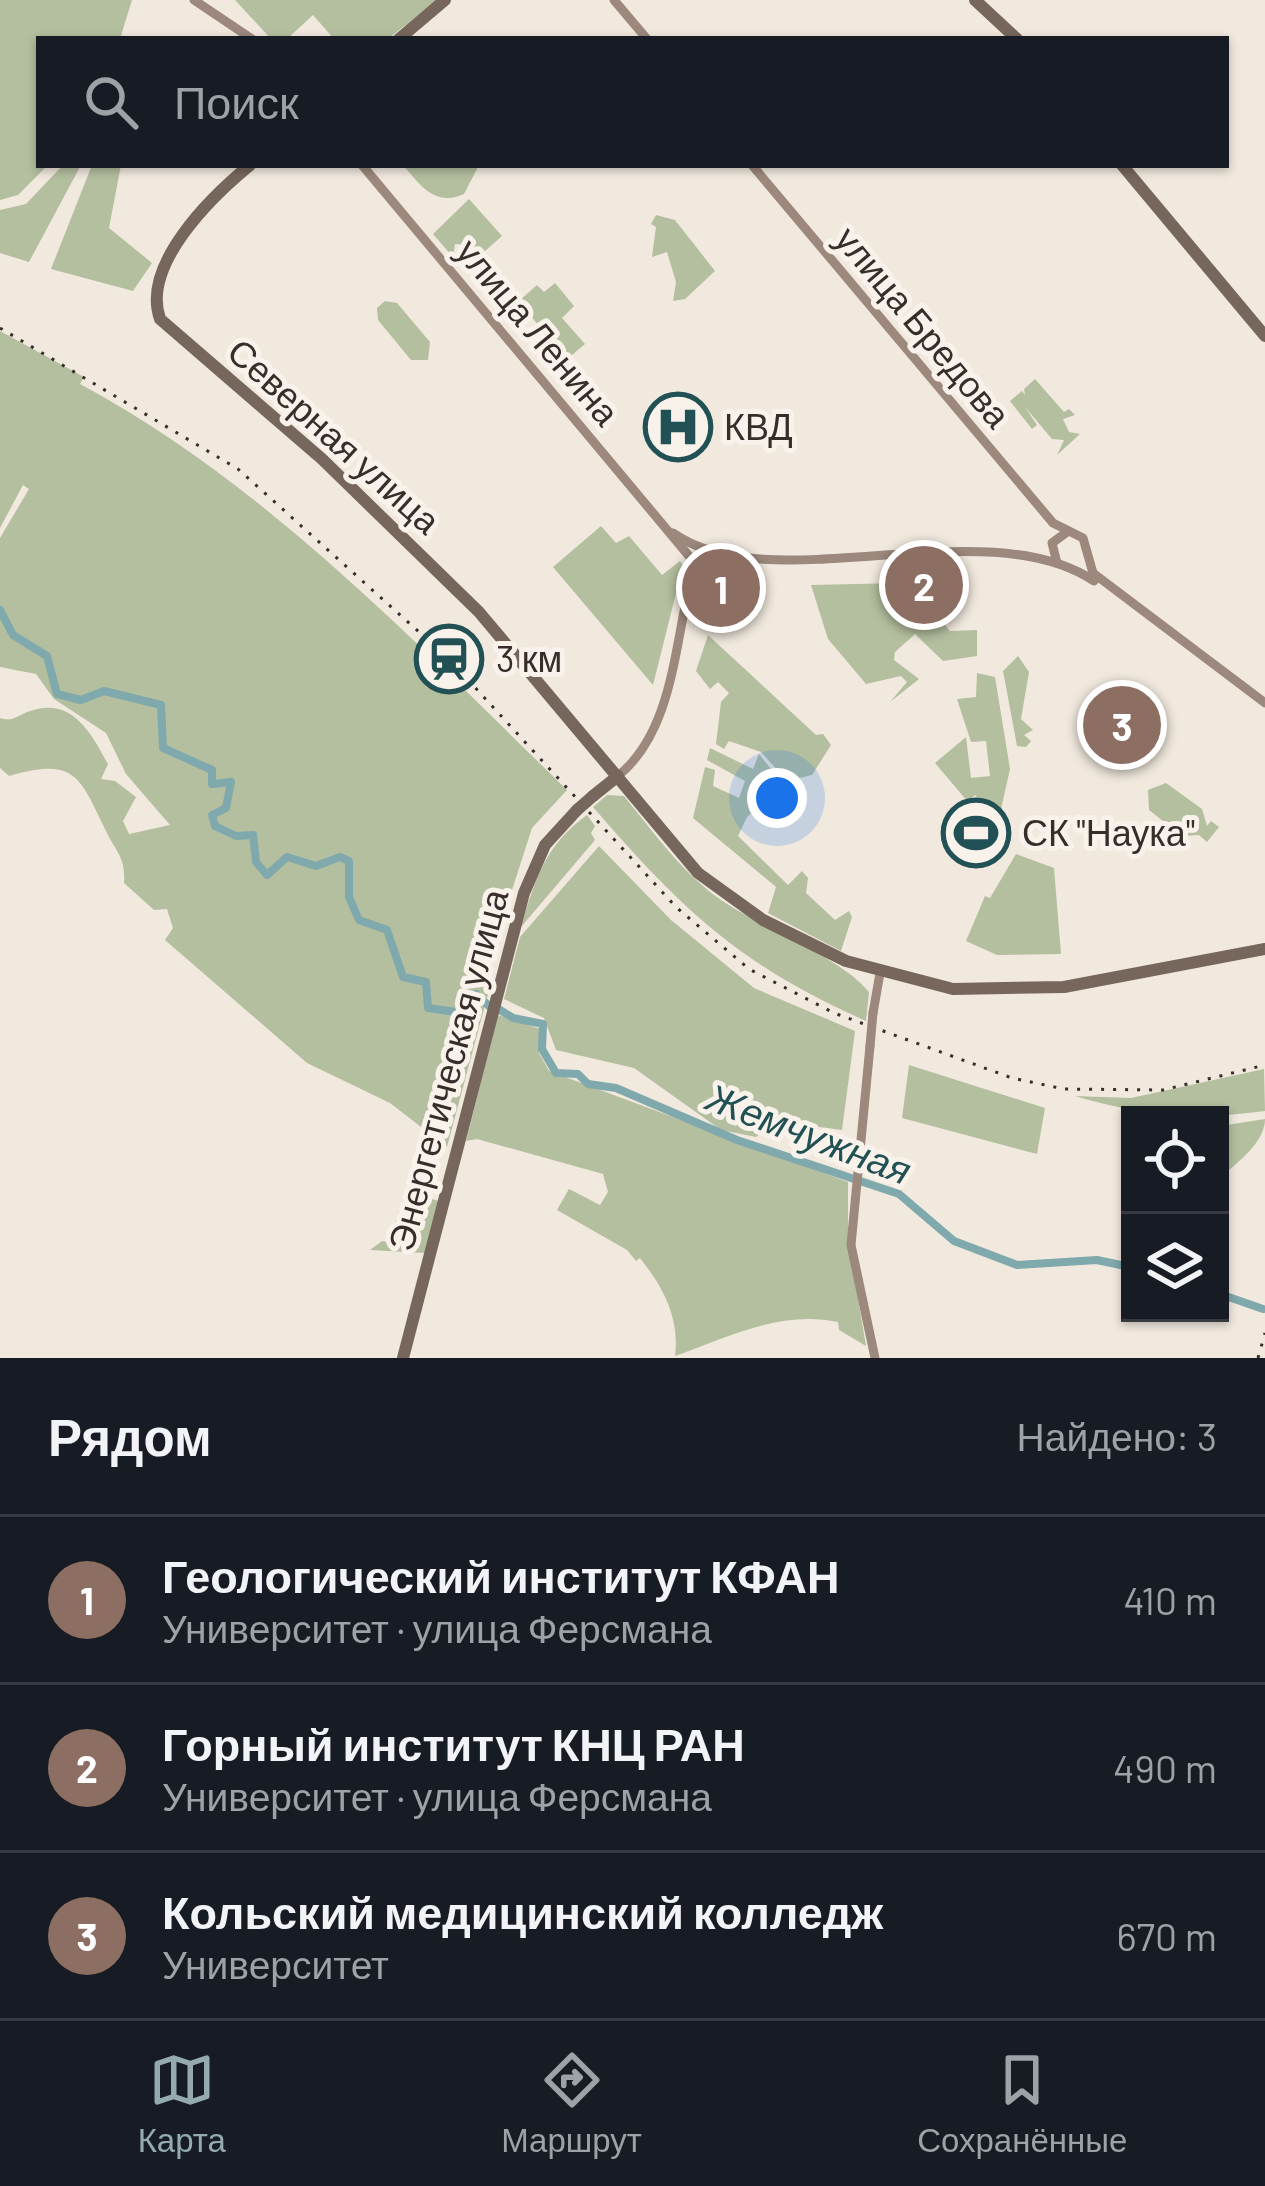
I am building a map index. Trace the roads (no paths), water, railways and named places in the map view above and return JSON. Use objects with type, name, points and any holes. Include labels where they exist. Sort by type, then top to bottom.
[{"type":"main road","points":[[403,36],[445,0]]},
{"type":"main road","points":[[976,0],[1017,36]]},
{"type":"main road","points":[[985,0],[1017,36]]},
{"type":"main road","name":"Северная улица","points":[[247,168],[204,206],[159,278],[155,295],[167,328],[322,459],[484,618],[716,890],[812,947],[880,973],[953,989],[1043,990],[1265,949]]},
{"type":"main road","points":[[1129,168],[1265,336]]},
{"type":"main road","points":[[1228,288],[1265,327]]},
{"type":"main road","name":"Энергетическая улица","points":[[403,1358],[524,893],[545,845],[618,776]]},
{"type":"street","points":[[194,0],[248,36]]},
{"type":"street","points":[[614,0],[644,36]]},
{"type":"street","name":"улица Ленина","points":[[365,168],[694,563]]},
{"type":"street","name":"улица Бредова","points":[[755,168],[1053,523]]},
{"type":"street","points":[[1085,558],[1073,567],[1062,566],[1053,558],[1053,523],[1085,541],[1085,558],[1094,573],[1132,606]]},
{"type":"street","points":[[689,590],[710,566],[727,557],[1025,555],[1044,552],[1053,541],[1072,532]]},
{"type":"street","name":"улица Ленина","points":[[673,533],[727,557]]},
{"type":"street","points":[[618,776],[643,749],[658,718],[694,563],[707,550]]},
{"type":"street","points":[[707,550],[710,566]]},
{"type":"street","points":[[1025,555],[1090,578],[1265,706]]},
{"type":"street","points":[[694,563],[710,566]]},
{"type":"street","points":[[875,1358],[853,1261],[853,1194],[880,973]]},
{"type":"waterway","name":"Жемчужная","points":[[0,610],[13,635],[47,656],[57,694],[81,700],[104,691],[161,705],[163,748],[212,770],[212,784],[231,782],[226,808],[212,815],[215,826],[236,836],[253,835],[256,862],[267,875],[287,857],[316,866],[340,857],[349,861],[349,897],[359,920],[387,930],[403,977],[426,982],[428,1008],[456,1012],[476,994],[490,1007]]},
{"type":"waterway","name":"Жемчужная","points":[[500,1010],[543,1024],[542,1049],[556,1073],[578,1074],[588,1084],[616,1088],[737,1140],[899,1194],[954,1241],[1017,1265],[1097,1260],[1121,1265]]},
{"type":"waterway","name":"Жемчужная","points":[[1229,1297],[1263,1309]]},
{"type":"railway","points":[[0,328],[238,469],[449,659],[676,907],[749,969],[834,1013],[1012,1078],[1064,1089],[1163,1090],[1265,1065]]},
{"type":"railway","points":[[1258,1358],[1265,1333]]},
{"type":"place","name":"КВД","points":[[678,427]]},
{"type":"place","name":"Горный институт КНЦ РАН","points":[[924,585]]},
{"type":"place","name":"Геологический институт КФАН","points":[[721,588]]},
{"type":"place","name":"3 км","points":[[449,659]]},
{"type":"place","name":"Кольский медицинский колледж","points":[[1122,725]]},
{"type":"place","name":"СК \"Наука\"","points":[[976,833]]}]
